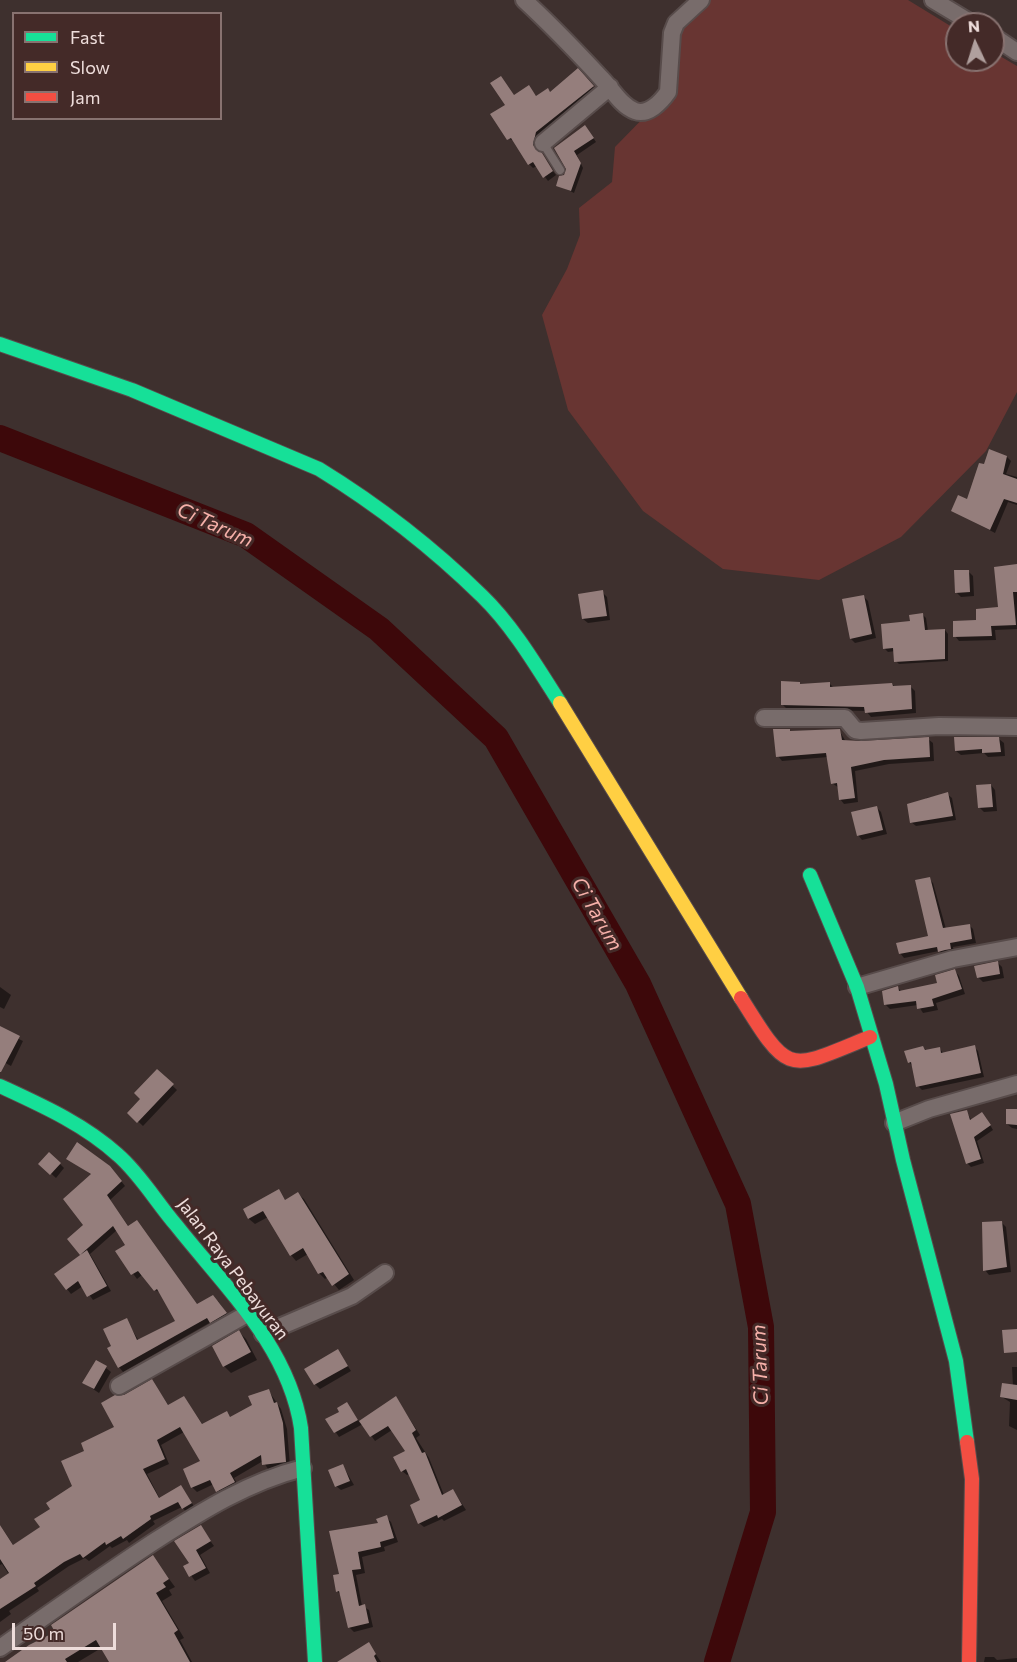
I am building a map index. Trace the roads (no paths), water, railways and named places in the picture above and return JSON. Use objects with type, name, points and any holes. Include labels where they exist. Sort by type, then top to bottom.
[{"type":"street","points":[[524,0],[624,104],[635,112],[647,111],[663,100],[671,76],[672,33],[676,23],[701,0]]},
{"type":"street","points":[[933,0],[953,12]]},
{"type":"street","points":[[543,143],[610,87]]},
{"type":"street","points":[[0,344],[132,390],[319,469],[347,486],[418,542],[482,596],[539,670],[766,1040],[782,1056],[797,1062],[828,1054],[870,1037]]},
{"type":"street","points":[[764,718],[845,718],[855,730],[939,726],[1017,728]]},
{"type":"street","points":[[810,875],[857,987],[870,1037],[886,1083],[961,1389],[972,1496],[969,1662]]},
{"type":"street","points":[[857,987],[953,959],[1017,947]]},
{"type":"street","points":[[894,1123],[938,1106],[1017,1084]]},
{"type":"street","name":"Jalan Raya Pebayuran","points":[[0,1086],[59,1114],[101,1139],[120,1156],[263,1334],[284,1368],[297,1401],[315,1662]]},
{"type":"street","points":[[263,1334],[352,1296],[385,1273]]},
{"type":"street","points":[[118,1386],[247,1314]]},
{"type":"street","points":[[0,1648],[109,1571],[223,1499],[262,1480],[303,1468]]},
{"type":"lane","points":[[543,143],[560,170]]},
{"type":"waterway","name":"Ci Tarum","points":[[0,438],[246,535],[379,629],[496,738],[638,984],[738,1204],[761,1327],[763,1512],[717,1662]]}]
